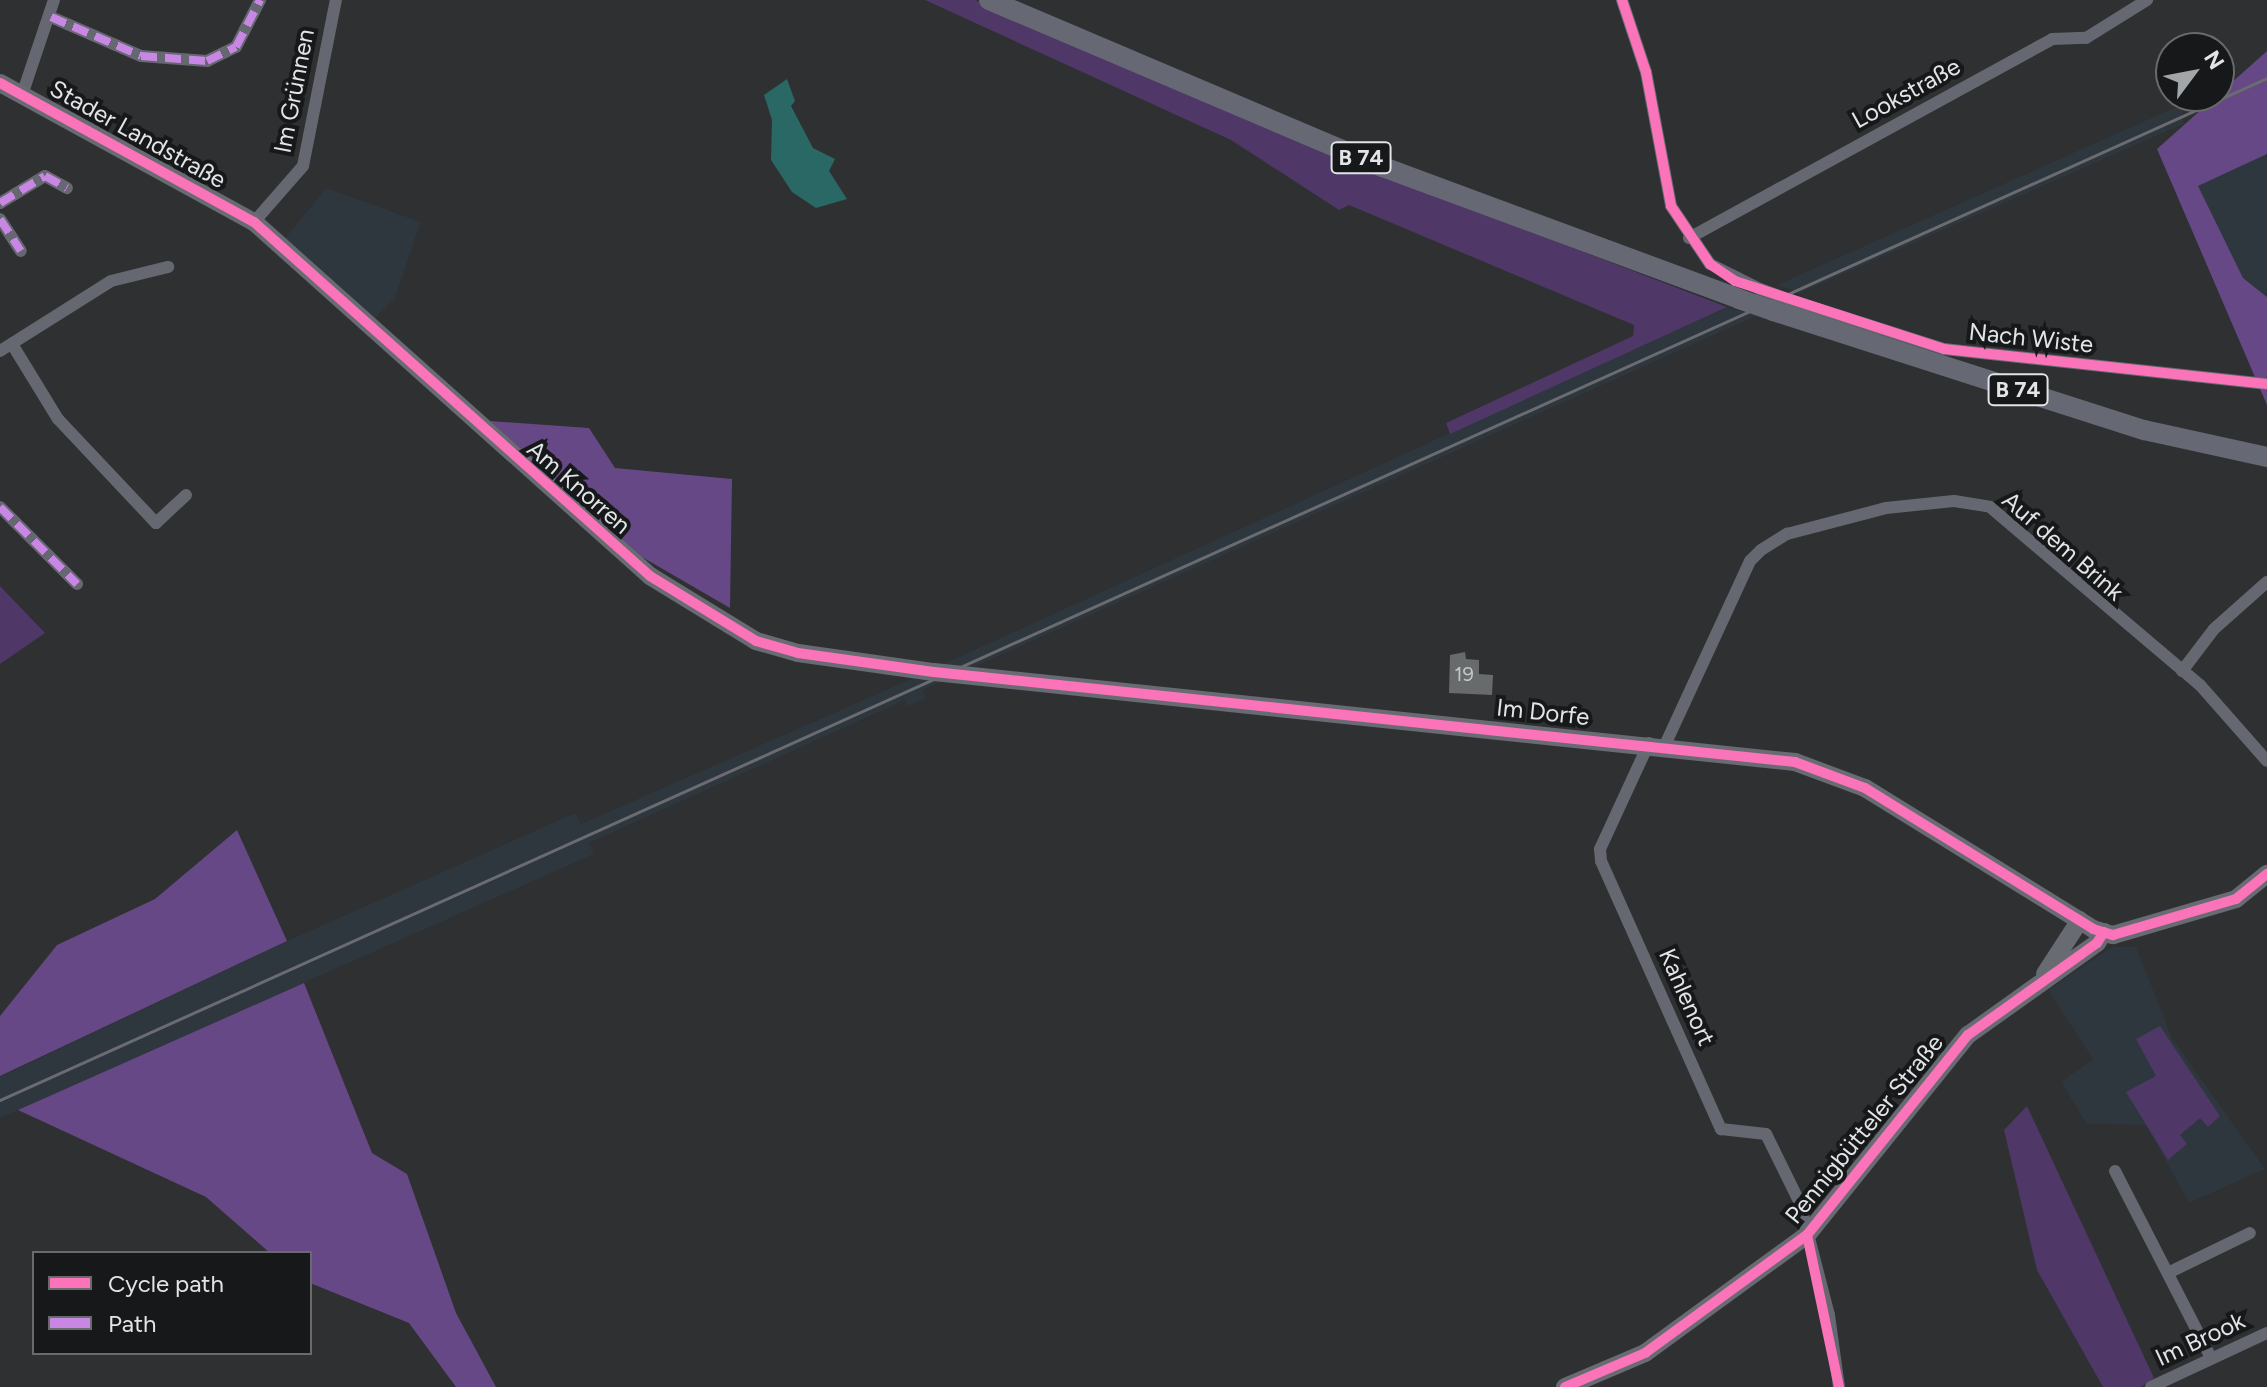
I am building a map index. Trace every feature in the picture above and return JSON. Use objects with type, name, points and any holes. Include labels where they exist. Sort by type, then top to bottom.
[{"type":"main road","name":"B 74","points":[[989,0],[1356,156],[1739,299],[2144,430],[2267,457]]},
{"type":"street","points":[[23,92],[51,17],[54,0]]},
{"type":"street","points":[[51,17],[141,56],[207,61],[236,47],[260,0]]},
{"type":"street","name":"Im Grünnen","points":[[254,222],[303,166],[336,0]]},
{"type":"street","name":"Nach Wiste","points":[[1622,0],[1646,72],[1671,206],[1689,238],[1710,264],[1760,289],[1944,349],[2267,384]]},
{"type":"street","name":"Lookstraße","points":[[1689,238],[2052,39],[2086,38],[2147,0]]},
{"type":"street","name":"Stader Landstraße","points":[[0,83],[23,92],[254,222]]},
{"type":"street","points":[[0,203],[45,176],[67,188]]},
{"type":"street","points":[[0,219],[21,251]]},
{"type":"street","name":"Am Knorren","points":[[254,222],[687,603],[756,641],[798,653],[934,672]]},
{"type":"street","points":[[168,267],[111,281],[6,347],[58,419],[156,523],[186,495]]},
{"type":"street","name":"Auf dem Brink","points":[[1657,744],[1750,561],[1787,534],[1886,508],[1954,501],[1990,507],[2182,671],[2267,761]]},
{"type":"street","points":[[0,507],[77,584]]},
{"type":"street","points":[[2182,671],[2214,629],[2267,582]]},
{"type":"street","name":"Im Dorfe","points":[[934,672],[1657,744],[1795,762],[1838,775],[2104,932]]},
{"type":"street","name":"Kahlenort","points":[[1657,744],[1600,849],[1601,861],[1721,1129],[1766,1134],[1800,1203],[1807,1235]]},
{"type":"street","points":[[2104,932],[2128,934],[2236,899],[2267,874]]},
{"type":"street","name":"Pennigbütteler Straße","points":[[2041,979],[2080,920]]},
{"type":"street","name":"Pennigbütteler Straße","points":[[1576,1385],[1645,1353],[1807,1235],[1932,1072],[1968,1035],[2104,932]]},
{"type":"street","points":[[2115,1171],[2210,1356]]},
{"type":"street","points":[[2168,1273],[2250,1233]]},
{"type":"street","points":[[1807,1235],[1839,1387]]},
{"type":"street","name":"Im Brook","points":[[2151,1387],[2210,1356],[2267,1333]]},
{"type":"shaded area","points":[[925,0],[975,0],[1351,163],[1727,307],[1450,434],[1446,423],[1633,336],[1634,325],[1349,205],[1339,210],[1231,140]]},
{"type":"shaded area","points":[[2267,51],[2267,154],[2198,186],[2243,278],[2267,297],[2267,405],[2157,149],[2199,112],[2235,112],[2235,80]]},
{"type":"shaded area","points":[[2165,112],[2183,112],[2183,124],[1800,293],[1777,285]]},
{"type":"shaded area","points":[[2267,154],[2267,297],[2243,278],[2197,186]]},
{"type":"shaded area","points":[[326,188],[421,222],[395,298],[369,324],[281,243]]},
{"type":"shaded area","points":[[1727,307],[1756,316],[923,690],[925,698],[908,706],[905,700],[589,843],[594,854],[0,1118],[0,1077],[287,941],[575,813],[581,824],[893,687]]},
{"type":"shaded area","points":[[490,421],[589,428],[615,468],[732,479],[730,608],[642,557]]},
{"type":"shaded area","points":[[0,586],[45,633],[0,664]]},
{"type":"shaded area","points":[[237,830],[287,941],[0,1076],[0,1016],[57,945],[155,899]]},
{"type":"shaded area","points":[[2112,947],[2136,947],[2172,1038],[2265,1169],[2189,1203],[2146,1125],[2087,1124],[2061,1082],[2093,1059],[2048,990]]},
{"type":"shaded area","points":[[304,983],[372,1153],[407,1174],[456,1313],[496,1387],[456,1387],[409,1323],[312,1284],[312,1251],[268,1251],[206,1197],[18,1110]]},
{"type":"shaded area","points":[[2160,1026],[2220,1116],[2208,1127],[2200,1118],[2180,1135],[2187,1144],[2168,1160],[2126,1092],[2156,1076],[2136,1039]]},
{"type":"shaded area","points":[[2027,1106],[2154,1378],[2141,1387],[2103,1387],[2037,1270],[2004,1130]]},
{"type":"water","points":[[787,79],[795,101],[791,106],[813,148],[835,159],[829,171],[847,199],[816,208],[792,192],[771,160],[772,120],[764,95]]},
{"type":"building","points":[[1465,652],[1466,659],[1479,660],[1479,674],[1493,675],[1492,695],[1449,693],[1450,655]]},
{"type":"railway","points":[[0,1100],[2267,78]]},
{"type":"marked path","points":[[51,17],[141,56],[207,61],[236,47],[260,0]]},
{"type":"marked path","points":[[0,203],[45,176],[67,188]]},
{"type":"marked path","points":[[0,219],[21,251]]},
{"type":"marked path","points":[[0,507],[77,584]]},
{"type":"cycle path","points":[[1622,0],[1646,72],[1671,206],[1710,264],[1735,281],[1944,349],[2267,384]]},
{"type":"cycle path","points":[[0,83],[254,222],[650,576],[756,641],[798,653],[934,672],[1795,762],[1865,788],[2093,929],[2113,935],[2236,899],[2267,874]]},
{"type":"cycle path","points":[[1565,1387],[1645,1353],[1807,1235],[1968,1035],[2097,943],[2104,932]]},
{"type":"cycle path","points":[[1807,1235],[1839,1387]]}]
